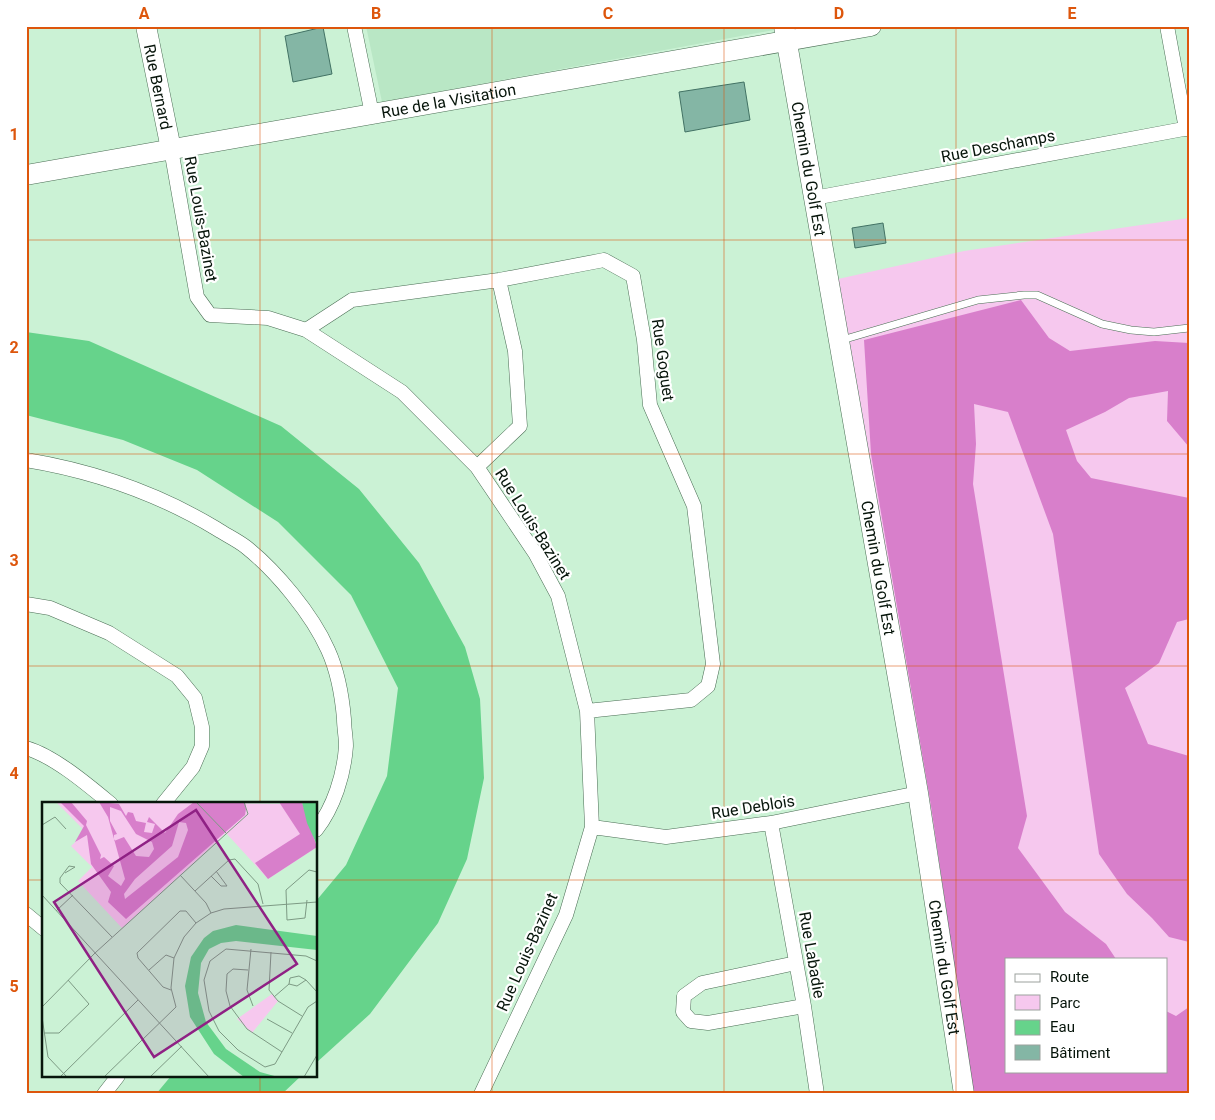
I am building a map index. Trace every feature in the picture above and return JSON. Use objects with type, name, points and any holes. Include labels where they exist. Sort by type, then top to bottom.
[{"type":"street","name":"Rue Bernard","points":[[146,26],[171,149]]},
{"type":"street","points":[[354,26],[372,114]]},
{"type":"street","name":"Rue de la Visitation","points":[[26,175],[372,114],[785,34],[871,26]]},
{"type":"street","points":[[1167,26],[1187,128]]},
{"type":"street","name":"Chemin du Golf Est","points":[[785,34],[918,793],[964,1094]]},
{"type":"street","name":"Rue Deschamps","points":[[814,198],[1187,128]]},
{"type":"street","name":"Rue Louis-Bazinet","points":[[171,149],[197,297],[210,315],[268,318],[306,330],[402,392],[476,467],[534,554],[558,596],[586,711],[592,827],[566,915],[481,1094]]},
{"type":"street","name":"Rue Goguet","points":[[306,330],[352,300],[499,280],[604,260],[633,276],[644,340],[650,406],[694,506],[713,664],[708,686],[691,700],[586,711]]},
{"type":"street","points":[[476,467],[520,426],[515,351],[499,280]]},
{"type":"street","points":[[26,460],[56,465],[142,491],[201,520],[245,547],[280,578],[309,618],[328,649],[337,675],[342,701],[346,745],[339,785],[318,827]]},
{"type":"street","points":[[26,604],[50,608],[109,632],[177,676],[195,698],[202,727],[202,746],[193,767],[165,802]]},
{"type":"street","points":[[26,748],[37,751],[86,784],[108,802]]},
{"type":"street","name":"Rue Deblois","points":[[592,827],[666,837],[771,823],[918,793]]},
{"type":"street","name":"Rue Labadie","points":[[771,823],[804,1006],[817,1094]]},
{"type":"street","points":[[26,914],[42,927]]},
{"type":"street","points":[[796,963],[702,983],[684,996],[683,1012],[691,1021],[708,1024],[804,1006]]},
{"type":"street","points":[[104,1094],[116,1078]]},
{"type":"lane","points":[[839,340],[978,300],[1024,295],[1037,296],[1102,324],[1131,330],[1154,332],[1189,328]]},
{"type":"shaded area","points":[[366,26],[796,26],[382,102]]},
{"type":"shaded area","points":[[1021,300],[1049,338],[1070,351],[1155,341],[1189,343],[1189,447],[1167,421],[1168,391],[1129,398],[1105,412],[1066,430],[1077,461],[1091,478],[1189,498],[1189,619],[1177,622],[1159,663],[1125,688],[1148,744],[1189,756],[1189,942],[1169,937],[1127,894],[1099,854],[1053,534],[1008,412],[974,404],[976,444],[973,484],[1027,816],[1018,848],[1065,912],[1106,944],[1115,958],[1005,958],[1005,1072],[1168,1072],[1168,1012],[1176,1016],[1189,1007],[1189,1094],[973,1094],[931,806],[871,454],[864,340]]},
{"type":"green space","points":[[1189,218],[1189,1094],[963,1094],[829,281],[964,251]]},
{"type":"water","points":[[26,332],[89,341],[281,426],[359,489],[419,563],[465,647],[480,699],[484,778],[467,859],[438,923],[370,1014],[318,1061],[318,899],[346,865],[387,776],[398,688],[351,595],[278,522],[197,470],[123,440],[26,415]]},
{"type":"water","points":[[169,1078],[299,1078],[282,1094],[156,1094]]},
{"type":"building","points":[[323,27],[332,74],[293,82],[285,36]]},
{"type":"building","points":[[744,82],[750,120],[685,132],[679,92]]},
{"type":"building","points":[[883,223],[886,243],[855,248],[852,228]]}]
